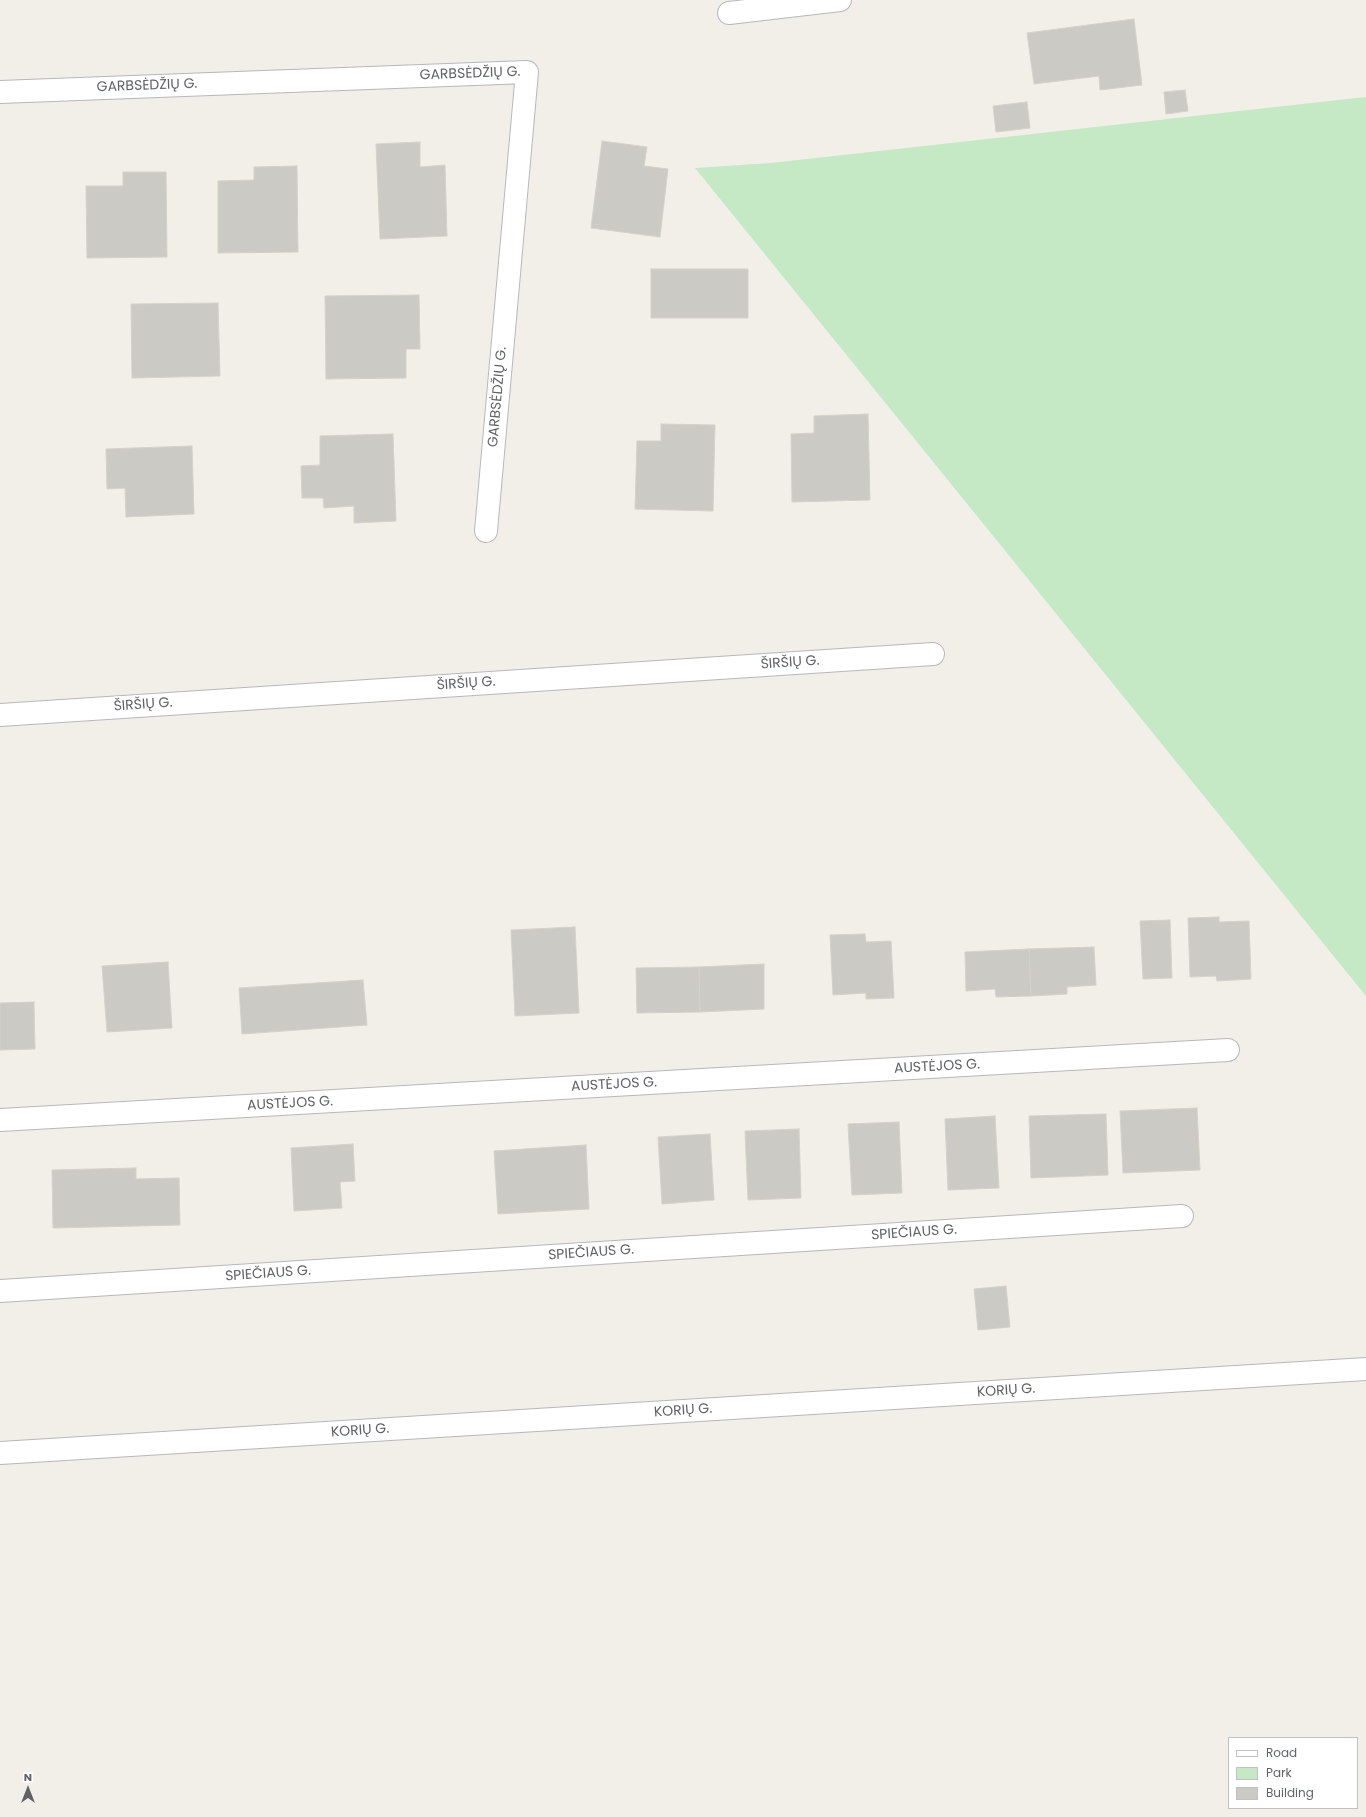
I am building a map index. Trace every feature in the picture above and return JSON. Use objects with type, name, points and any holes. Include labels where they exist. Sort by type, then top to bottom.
[{"type":"street","points":[[729,13],[840,0]]},
{"type":"street","name":"GARBSĖDŽIŲ G.","points":[[0,92],[527,72],[486,531]]},
{"type":"street","name":"ŠIRŠIŲ G.","points":[[0,714],[933,654]]},
{"type":"street","name":"AUSTĖJOS G.","points":[[0,1120],[1228,1050]]},
{"type":"street","name":"SPIEČIAUS G.","points":[[0,1290],[1182,1216]]},
{"type":"street","name":"KORIŲ G.","points":[[0,1453],[1366,1369]]},
{"type":"green space","points":[[1366,97],[1366,996],[695,168],[771,163]]},
{"type":"building","points":[[1134,19],[1142,85],[1100,90],[1099,76],[1034,84],[1027,33]]},
{"type":"building","points":[[1185,90],[1188,111],[1166,114],[1164,92]]},
{"type":"building","points":[[1027,102],[1030,128],[996,132],[993,106]]},
{"type":"building","points":[[602,141],[647,147],[644,166],[668,169],[660,237],[591,228]]},
{"type":"building","points":[[420,142],[420,167],[445,165],[447,236],[380,239],[376,144]]},
{"type":"building","points":[[297,166],[298,252],[218,253],[218,181],[254,180],[254,167]]},
{"type":"building","points":[[123,172],[166,172],[167,257],[87,258],[86,186],[123,186]]},
{"type":"building","points":[[651,269],[748,269],[748,318],[651,318]]},
{"type":"building","points":[[419,295],[420,349],[406,349],[406,378],[326,379],[325,296]]},
{"type":"building","points":[[218,303],[220,376],[132,378],[131,304]]},
{"type":"building","points":[[868,414],[870,500],[792,502],[791,434],[814,433],[814,416]]},
{"type":"building","points":[[661,424],[715,425],[713,511],[635,509],[637,441],[661,441]]},
{"type":"building","points":[[393,434],[396,521],[354,523],[354,506],[324,508],[323,498],[302,498],[301,466],[320,465],[320,436]]},
{"type":"building","points":[[192,446],[194,514],[126,517],[125,488],[107,489],[106,449]]},
{"type":"building","points":[[1219,917],[1219,922],[1249,921],[1251,979],[1217,981],[1216,976],[1190,977],[1188,918]]},
{"type":"building","points":[[1170,920],[1172,978],[1143,979],[1140,921]]},
{"type":"building","points":[[575,927],[579,1013],[515,1016],[511,930]]},
{"type":"building","points":[[865,934],[866,942],[891,941],[894,998],[866,999],[866,993],[833,995],[830,935]]},
{"type":"building","points":[[1094,947],[1096,985],[1067,987],[1067,994],[1031,996],[1029,949]]},
{"type":"building","points":[[1029,949],[1031,996],[996,997],[995,989],[966,991],[965,952]]},
{"type":"building","points":[[168,962],[172,1028],[107,1032],[102,966]]},
{"type":"building","points":[[764,964],[764,1009],[700,1012],[699,967]]},
{"type":"building","points":[[699,967],[700,1012],[637,1013],[636,968]]},
{"type":"building","points":[[363,980],[367,1025],[242,1034],[239,988]]},
{"type":"building","points":[[34,1002],[35,1049],[0,1050],[0,1003]]},
{"type":"building","points":[[1197,1108],[1200,1170],[1123,1173],[1120,1111]]},
{"type":"building","points":[[1106,1114],[1108,1175],[1031,1178],[1029,1116]]},
{"type":"building","points":[[995,1116],[999,1188],[948,1190],[945,1119]]},
{"type":"building","points":[[899,1122],[902,1193],[852,1195],[848,1124]]},
{"type":"building","points":[[799,1129],[801,1198],[748,1200],[745,1131]]},
{"type":"building","points":[[710,1134],[714,1200],[662,1204],[658,1137]]},
{"type":"building","points":[[353,1144],[355,1181],[340,1182],[342,1208],[294,1211],[291,1148]]},
{"type":"building","points":[[586,1145],[589,1209],[498,1214],[494,1151]]},
{"type":"building","points":[[136,1168],[136,1179],[179,1178],[180,1225],[53,1228],[52,1170]]},
{"type":"building","points":[[1006,1286],[1010,1327],[978,1330],[974,1289]]}]
